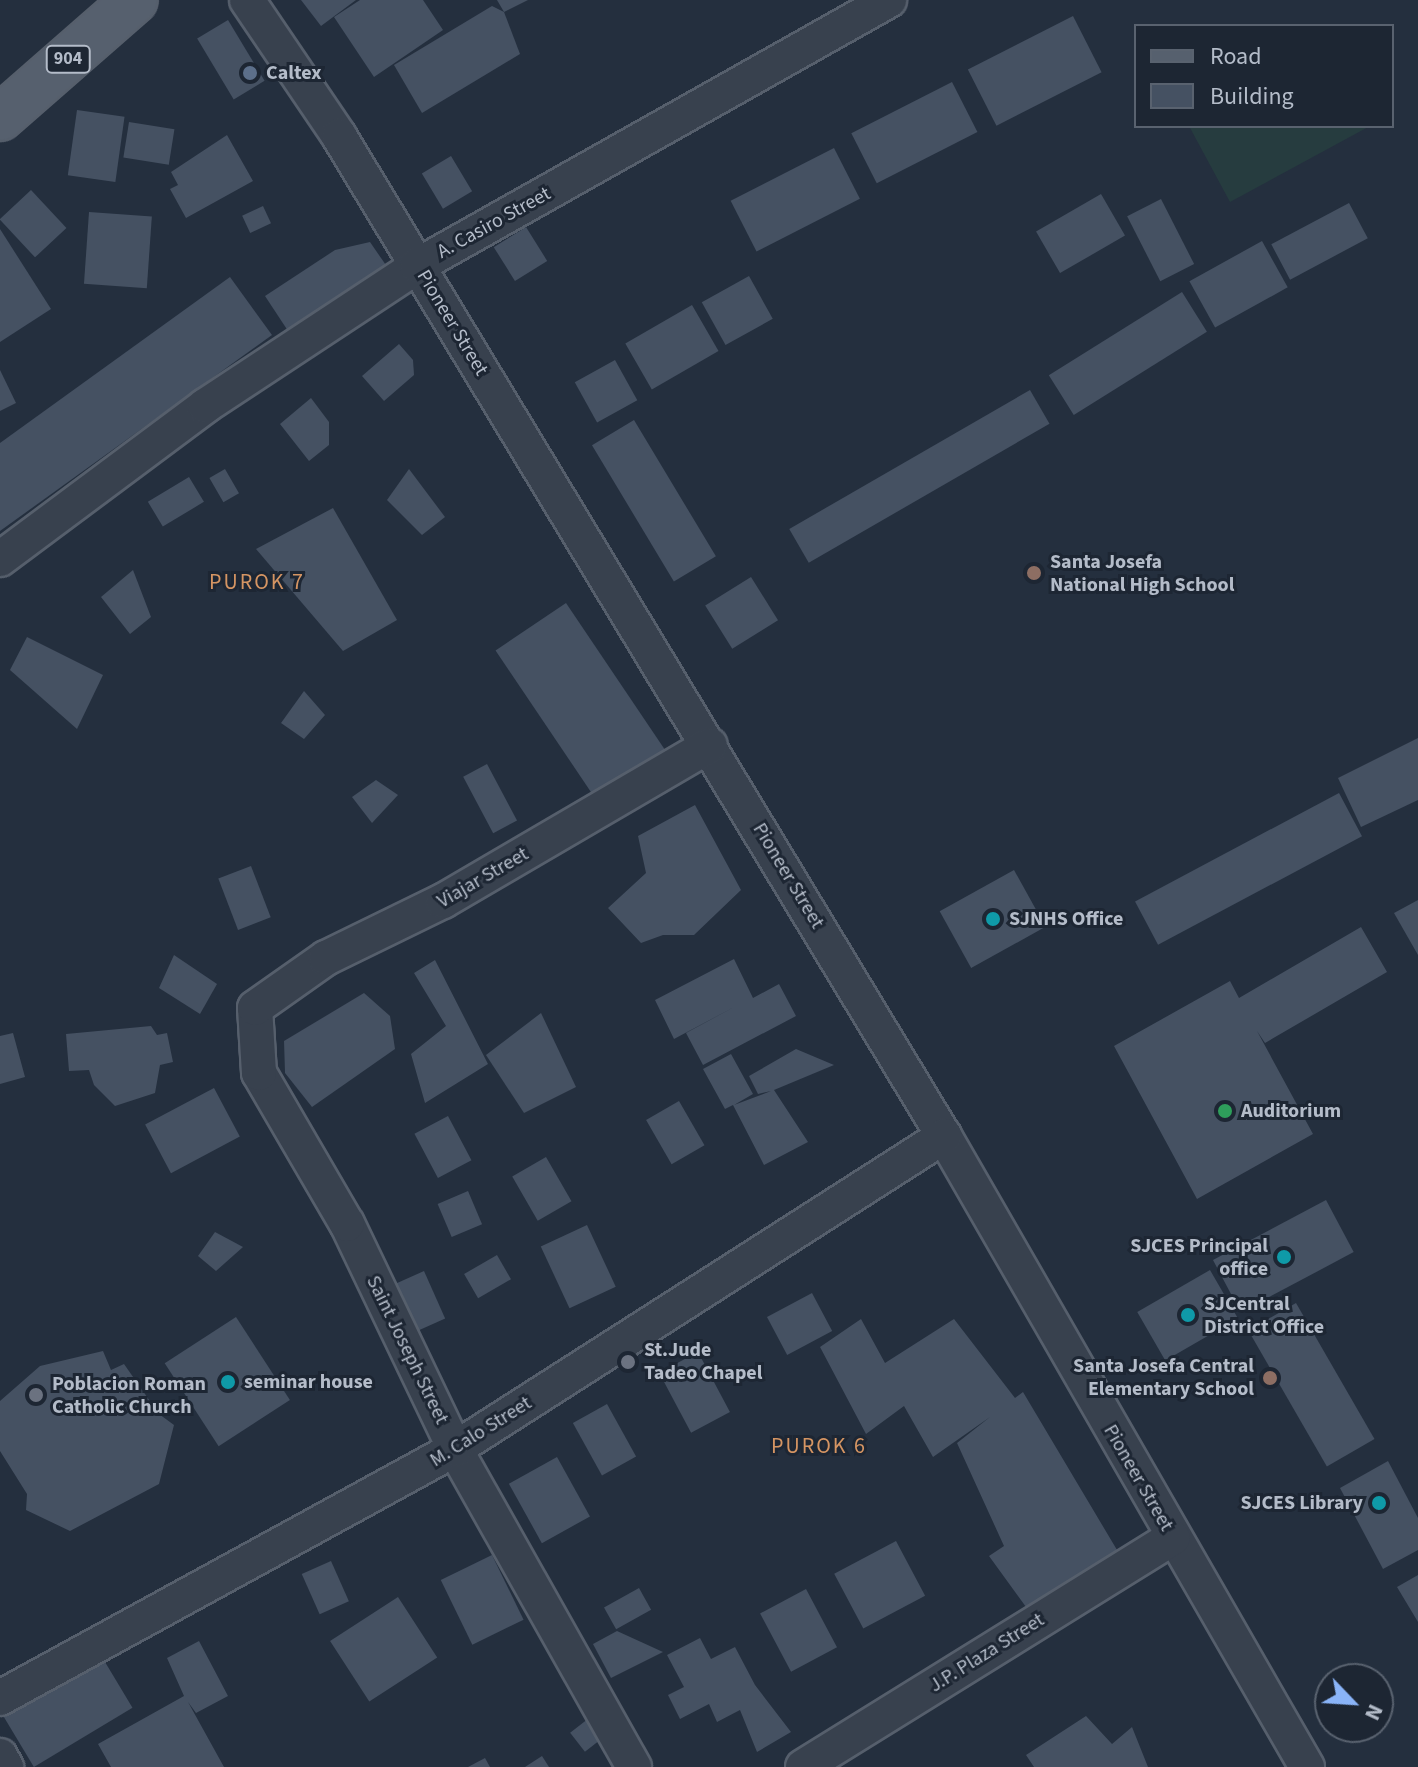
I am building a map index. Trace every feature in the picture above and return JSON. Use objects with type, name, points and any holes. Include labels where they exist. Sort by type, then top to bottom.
[{"type":"main road","name":"904","points":[[0,118],[135,0]]},
{"type":"street","name":"Pioneer Street","points":[[247,0],[339,136],[710,745],[944,1136],[1307,1767]]},
{"type":"street","name":"A. Casiro Street","points":[[0,559],[205,406],[417,266],[889,0]]},
{"type":"street","name":"Viajar Street","points":[[255,1008],[326,958],[443,901],[710,745]]},
{"type":"street","name":"Saint Joseph Street","points":[[255,1008],[259,1073],[347,1224],[455,1449],[634,1767]]},
{"type":"street","name":"M. Calo Street","points":[[0,1698],[455,1449],[944,1136]]},
{"type":"street","name":"J.P. Plaza Street","points":[[803,1767],[1173,1538]]},
{"type":"street","points":[[0,1756],[6,1767]]},
{"type":"green space","points":[[1190,128],[1366,128],[1230,202]]},
{"type":"building","points":[[301,0],[356,0],[321,26]]},
{"type":"building","points":[[360,0],[423,0],[443,30],[374,77],[334,17]]},
{"type":"building","points":[[497,0],[528,0],[504,12]]},
{"type":"building","points":[[492,6],[504,12],[520,54],[422,113],[394,65]]},
{"type":"building","points":[[1073,16],[1102,72],[996,126],[968,70]]},
{"type":"building","points":[[228,20],[265,81],[234,99],[197,39]]},
{"type":"building","points":[[952,82],[977,132],[877,183],[851,133]]},
{"type":"building","points":[[77,110],[125,117],[115,182],[68,175]]},
{"type":"building","points":[[129,122],[174,129],[169,165],[123,158]]},
{"type":"building","points":[[227,135],[253,181],[186,218],[170,189],[178,185],[171,172]]},
{"type":"building","points":[[834,148],[860,199],[757,251],[731,201]]},
{"type":"building","points":[[451,156],[472,191],[443,209],[422,174]]},
{"type":"building","points":[[31,190],[66,228],[35,257],[0,220]]},
{"type":"building","points":[[1101,194],[1125,236],[1060,273],[1036,232]]},
{"type":"building","points":[[1161,199],[1194,264],[1160,281],[1127,216]]},
{"type":"building","points":[[1349,203],[1368,238],[1290,280],[1271,244]]},
{"type":"building","points":[[263,206],[271,223],[250,233],[242,216]]},
{"type":"building","points":[[89,212],[152,216],[147,288],[84,284]]},
{"type":"building","points":[[526,227],[547,261],[515,281],[494,247]]},
{"type":"building","points":[[0,229],[51,309],[0,342]]},
{"type":"building","points":[[1262,241],[1288,287],[1215,328],[1189,281]]},
{"type":"building","points":[[370,242],[390,271],[292,337],[265,296],[335,250]]},
{"type":"building","points":[[749,276],[773,319],[726,345],[702,302]]},
{"type":"building","points":[[230,277],[272,335],[0,531],[0,443]]},
{"type":"building","points":[[1182,292],[1207,332],[1074,415],[1049,375]]},
{"type":"building","points":[[692,305],[718,351],[652,389],[625,344]]},
{"type":"building","points":[[399,344],[413,360],[414,375],[384,401],[362,376]]},
{"type":"building","points":[[615,360],[637,400],[597,423],[575,382]]},
{"type":"building","points":[[0,370],[16,403],[0,411]]},
{"type":"building","points":[[1030,390],[1050,424],[809,563],[789,529]]},
{"type":"building","points":[[311,398],[329,422],[329,445],[309,461],[280,424]]},
{"type":"building","points":[[634,420],[716,556],[674,582],[592,445]]},
{"type":"building","points":[[225,469],[239,493],[223,502],[209,478]]},
{"type":"building","points":[[409,469],[445,517],[422,535],[387,500]]},
{"type":"building","points":[[189,477],[204,502],[163,527],[148,502]]},
{"type":"building","points":[[333,508],[397,620],[343,651],[256,549]]},
{"type":"building","points":[[133,570],[151,617],[130,634],[101,597]]},
{"type":"building","points":[[751,577],[778,620],[732,649],[705,606]]},
{"type":"building","points":[[566,603],[666,751],[596,799],[496,651]]},
{"type":"building","points":[[27,637],[103,675],[77,729],[10,670]]},
{"type":"building","points":[[304,691],[325,715],[304,739],[281,723]]},
{"type":"building","points":[[1418,738],[1418,800],[1361,827],[1338,778]]},
{"type":"building","points":[[487,764],[517,821],[493,833],[463,777]]},
{"type":"building","points":[[376,780],[398,795],[372,823],[352,797]]},
{"type":"building","points":[[1339,793],[1362,836],[1158,945],[1135,901]]},
{"type":"building","points":[[695,805],[741,890],[694,935],[663,935],[641,943],[608,908],[646,873],[638,836]]},
{"type":"building","points":[[251,866],[271,917],[238,930],[218,879]]},
{"type":"building","name":"SJNHS Office","points":[[1014,870],[1046,927],[971,968],[940,911]]},
{"type":"building","points":[[1418,900],[1418,955],[1394,913]]},
{"type":"building","name":"Auditorium","points":[[1361,927],[1387,972],[1265,1043],[1257,1031],[1313,1134],[1197,1199],[1114,1046],[1230,981],[1239,998]]},
{"type":"building","points":[[174,955],[217,984],[200,1014],[159,988]]},
{"type":"building","points":[[734,959],[753,998],[779,984],[796,1016],[703,1065],[686,1033],[736,1006],[674,1039],[655,1000]]},
{"type":"building","points":[[435,960],[488,1064],[425,1103],[411,1054],[446,1026],[414,973]]},
{"type":"building","points":[[364,993],[390,1016],[395,1049],[312,1107],[285,1073],[284,1041]]},
{"type":"building","points":[[541,1013],[576,1087],[524,1113],[486,1055]]},
{"type":"building","points":[[151,1026],[157,1035],[167,1033],[173,1062],[160,1065],[155,1093],[115,1106],[94,1085],[89,1070],[69,1071],[66,1034]]},
{"type":"building","points":[[13,1033],[25,1077],[0,1084],[0,1036]]},
{"type":"building","points":[[796,1049],[834,1065],[774,1090],[808,1142],[764,1165],[733,1105],[725,1109],[703,1069],[731,1054],[753,1094],[734,1105],[771,1091],[758,1094],[749,1076]]},
{"type":"building","points":[[214,1088],[240,1137],[171,1173],[145,1125]]},
{"type":"building","points":[[679,1101],[704,1145],[672,1164],[646,1120]]},
{"type":"building","points":[[448,1116],[471,1160],[438,1178],[414,1134]]},
{"type":"building","points":[[546,1157],[572,1201],[538,1221],[512,1176]]},
{"type":"building","points":[[468,1191],[482,1224],[452,1237],[438,1204]]},
{"type":"building","name":"SJCES Principal office","points":[[1326,1200],[1354,1252],[1241,1312],[1213,1260]]},
{"type":"building","points":[[587,1225],[616,1287],[570,1308],[541,1247]]},
{"type":"building","points":[[215,1232],[243,1247],[216,1271],[198,1256]]},
{"type":"building","points":[[497,1255],[511,1279],[478,1298],[464,1274]]},
{"type":"building","name":"SJCentral District Office","points":[[1210,1270],[1238,1318],[1165,1360],[1137,1312]]},
{"type":"building","points":[[424,1271],[445,1319],[415,1332],[394,1284]]},
{"type":"building","points":[[812,1293],[832,1331],[787,1355],[767,1317]]},
{"type":"building","points":[[1296,1303],[1374,1439],[1327,1466],[1248,1330]]},
{"type":"building","name":"seminar house","points":[[236,1317],[290,1400],[219,1446],[165,1363]]},
{"type":"building","points":[[861,1319],[885,1363],[954,1319],[1015,1398],[1023,1392],[1123,1560],[1037,1622],[989,1556],[1004,1546],[957,1443],[990,1417],[933,1457],[904,1406],[866,1434],[820,1347]]},
{"type":"building","points":[[103,1351],[111,1370],[124,1364],[159,1414],[174,1425],[159,1484],[70,1531],[26,1510],[27,1494],[0,1451],[0,1401],[40,1366]]},
{"type":"building","points":[[698,1352],[730,1412],[691,1433],[659,1373]]},
{"type":"building","points":[[607,1404],[636,1456],[602,1475],[573,1423]]},
{"type":"building","points":[[557,1457],[590,1516],[542,1543],[509,1484]]},
{"type":"building","name":"SJCES Library","points":[[1388,1461],[1418,1518],[1418,1550],[1383,1569],[1340,1488]]},
{"type":"building","points":[[896,1541],[925,1596],[863,1629],[834,1574]]},
{"type":"building","points":[[492,1555],[524,1620],[472,1645],[441,1580]]},
{"type":"building","points":[[331,1561],[349,1601],[320,1614],[302,1574]]},
{"type":"building","points":[[1418,1575],[1418,1622],[1397,1587]]},
{"type":"building","points":[[639,1588],[651,1610],[616,1629],[604,1607]]},
{"type":"building","points":[[806,1589],[837,1647],[791,1672],[760,1613]]},
{"type":"building","points":[[398,1597],[437,1657],[369,1702],[330,1641]]},
{"type":"building","points":[[617,1631],[663,1652],[611,1678],[593,1644]]},
{"type":"building","points":[[700,1638],[711,1659],[735,1647],[755,1685],[791,1732],[757,1752],[740,1710],[717,1722],[709,1704],[680,1719],[668,1695],[684,1687],[667,1655]]},
{"type":"building","points":[[199,1641],[228,1696],[196,1713],[188,1702],[224,1767],[111,1767],[98,1744],[184,1696],[167,1658]]},
{"type":"building","points":[[99,1652],[132,1708],[34,1767],[0,1711]]},
{"type":"building","points":[[593,1715],[608,1734],[585,1752],[570,1733]]},
{"type":"building","points":[[1086,1716],[1112,1744],[1132,1727],[1148,1767],[1034,1767],[1026,1755]]},
{"type":"building","points":[[542,1756],[549,1767],[525,1767]]},
{"type":"building","points":[[485,1758],[490,1767],[468,1767]]},
{"type":"place","name":"Caltex","points":[[250,73]]},
{"type":"place","name":"Santa Josefa National High School","points":[[1034,573]]},
{"type":"place","name":"SJNHS Office","points":[[993,919]]},
{"type":"place","name":"Auditorium","points":[[1225,1111]]},
{"type":"place","name":"SJCES Principal office","points":[[1284,1257]]},
{"type":"place","name":"SJCentral District Office","points":[[1188,1315]]},
{"type":"place","name":"St.Jude Tadeo Chapel","points":[[628,1362]]},
{"type":"place","name":"Santa Josefa Central Elementary School","points":[[1270,1378]]},
{"type":"place","name":"seminar house","points":[[228,1382]]},
{"type":"place","name":"Poblacion Roman Catholic Church","points":[[36,1395]]},
{"type":"place","name":"SJCES Library","points":[[1379,1503]]},
{"type":"district","name":"PUROK 7","points":[[257,583]]},
{"type":"district","name":"PUROK 6","points":[[819,1447]]}]
